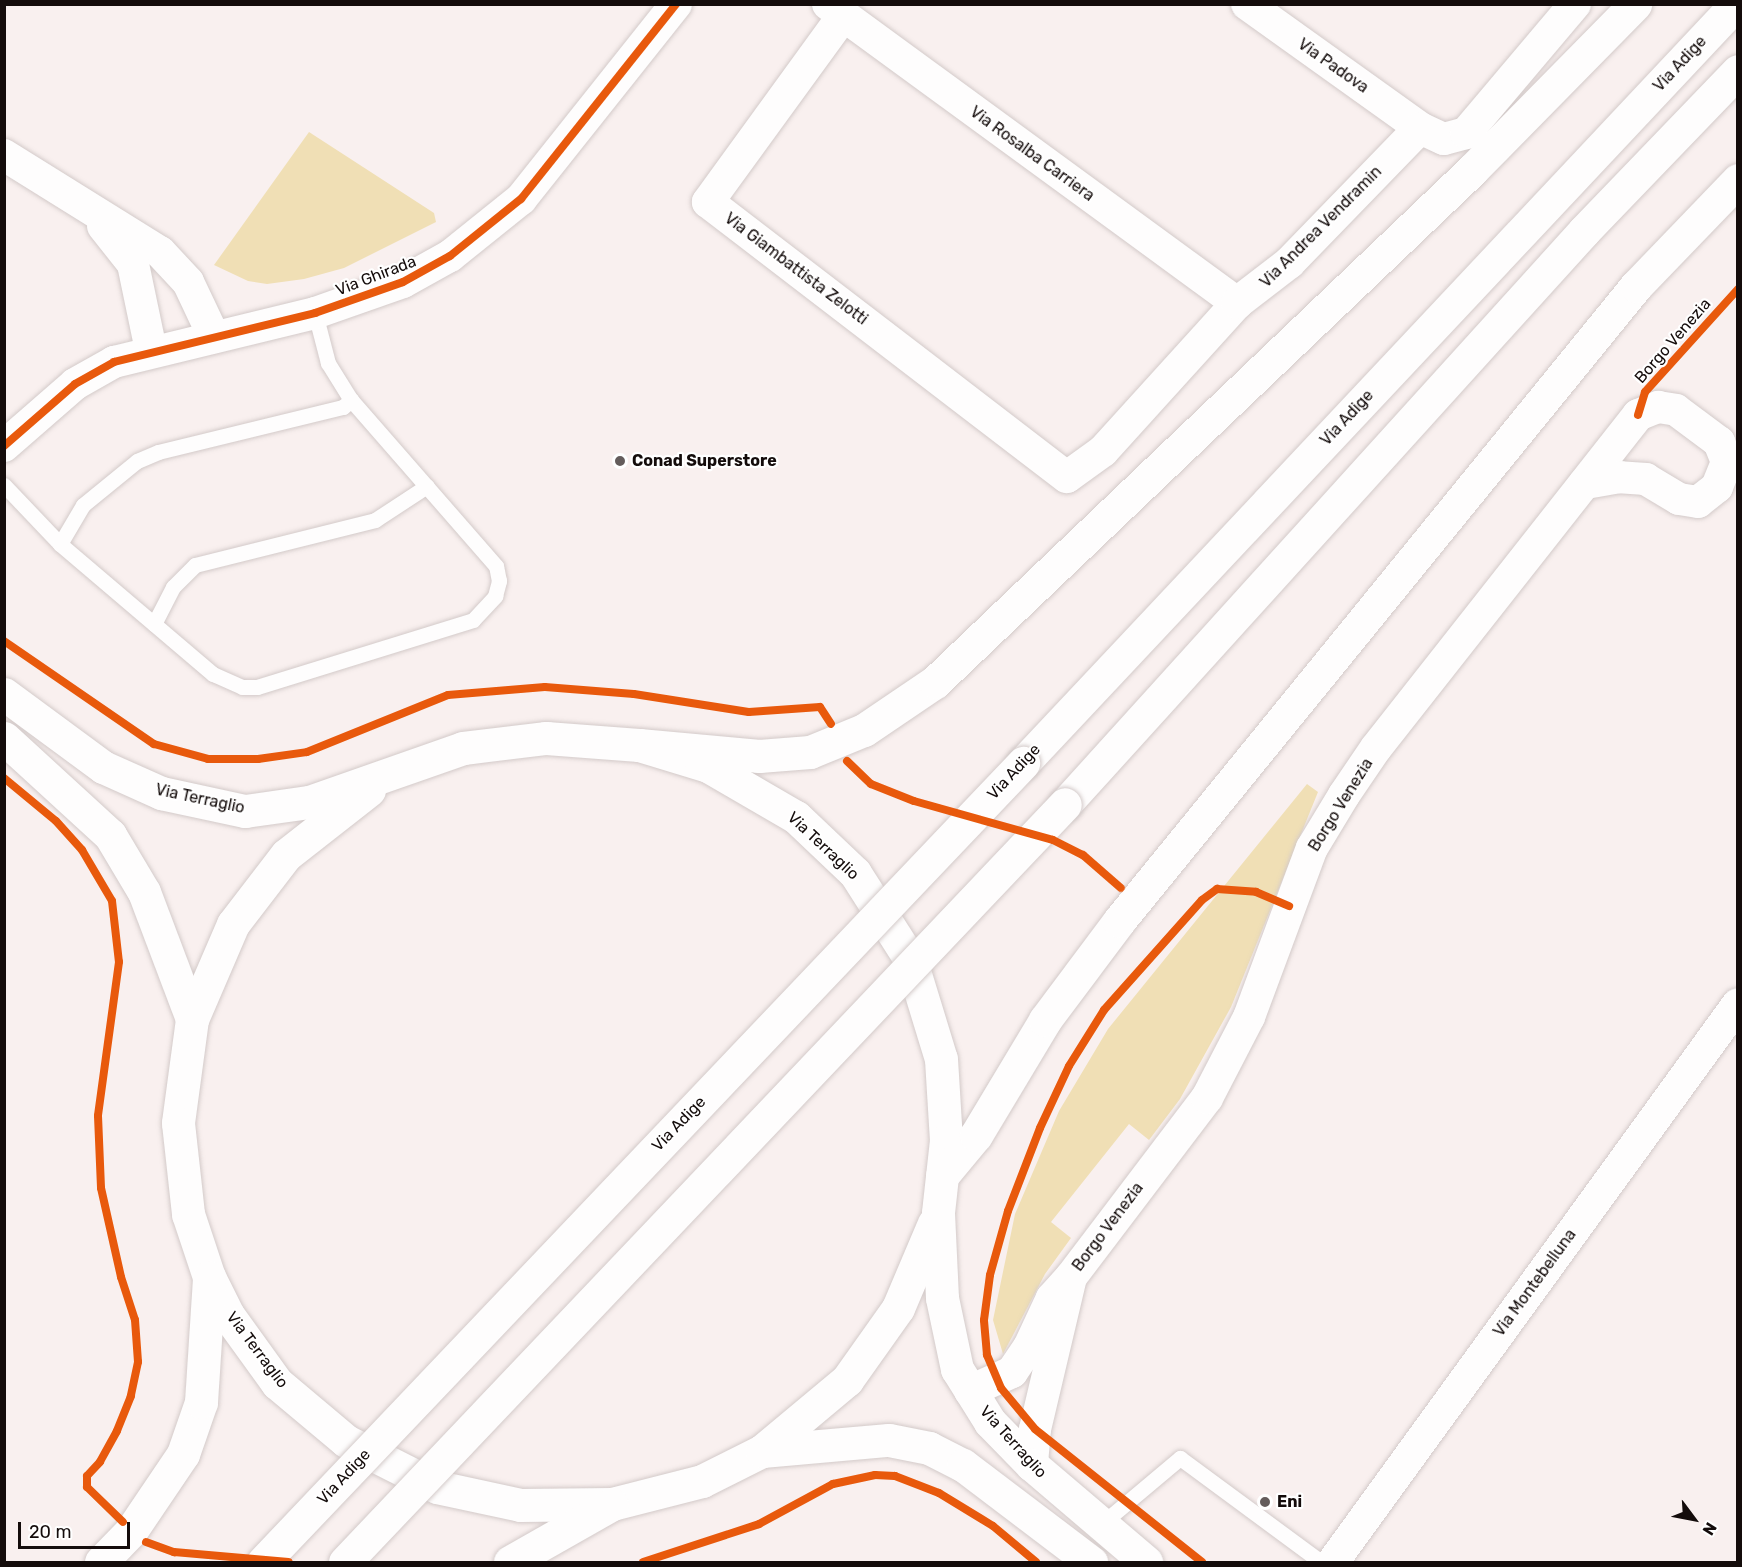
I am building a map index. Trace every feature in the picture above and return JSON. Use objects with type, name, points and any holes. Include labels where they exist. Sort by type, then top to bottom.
[{"type":"main road","points":[[639,745],[759,756],[810,752],[864,730],[935,682],[1463,179],[1635,4]]},
{"type":"main road","name":"Via Adige","points":[[263,1563],[1023,762],[1736,4]]},
{"type":"main road","points":[[345,1563],[1065,804],[1584,231],[1737,71]]},
{"type":"main road","points":[[942,1176],[976,1135],[1045,1020],[1124,914],[1636,286],[1737,180]]},
{"type":"main road","name":"Via Terraglio","points":[[4,694],[103,767],[161,793],[245,811],[309,802],[384,778],[463,748],[546,738],[639,745],[708,766],[796,817],[855,873],[911,962],[941,1059],[946,1140],[938,1213],[948,1338],[970,1391],[990,1422],[1032,1465],[1099,1526],[1146,1563]]},
{"type":"main road","name":"Via Terraglio","points":[[4,738],[110,835],[144,892],[192,1019]]},
{"type":"main road","name":"Via Terraglio","points":[[384,778],[286,855],[233,924],[192,1019],[178,1123],[188,1214],[209,1276],[228,1315],[277,1383],[346,1441],[437,1487],[520,1505],[612,1504],[702,1481],[762,1451],[847,1380],[898,1308],[938,1213]]},
{"type":"main road","points":[[101,1563],[131,1531],[183,1454],[201,1402],[209,1276]]},
{"type":"main road","name":"Via Terraglio","points":[[762,1451],[889,1440],[929,1449],[963,1465],[1091,1563]]},
{"type":"main road","points":[[510,1563],[612,1504]]},
{"type":"street","name":"Via Ghirada","points":[[4,446],[75,384],[114,362],[151,350],[315,313],[425,271],[500,220],[542,175],[676,4]]},
{"type":"street","name":"Via Padova","points":[[1247,4],[1420,128]]},
{"type":"street","points":[[1420,128],[1444,139],[1466,133],[1575,4]]},
{"type":"street","name":"Via Rosalba Carriera","points":[[836,10],[1237,303]]},
{"type":"street","name":"Via Giambattista Zelotti","points":[[836,10],[708,202],[1066,477]]},
{"type":"street","name":"Via Andrea Vendramin","points":[[1066,477],[1103,451],[1237,303],[1288,263],[1420,128]]},
{"type":"street","points":[[4,155],[90,212],[141,239],[177,268],[198,299],[214,337]]},
{"type":"street","points":[[90,212],[133,264],[151,350]]},
{"type":"street","name":"Borgo Venezia","points":[[970,1391],[1012,1372],[1029,1347],[1052,1298],[1071,1277],[1207,1098],[1249,1017],[1312,848],[1344,795],[1376,748],[1585,483]]},
{"type":"street","name":"Via Montebelluna","points":[[1333,1563],[1737,1004]]},
{"type":"street","name":"Borgo Venezia","points":[[1032,1465],[1035,1429],[1071,1277]]},
{"type":"lane","points":[[4,485],[60,544],[213,674],[249,687],[473,620],[495,596],[499,581],[496,566],[351,400],[328,363],[315,313]]},
{"type":"lane","points":[[60,544],[83,505],[137,461],[158,452],[343,407],[351,400]]},
{"type":"lane","points":[[154,624],[173,587],[195,565],[375,520],[427,486]]},
{"type":"lane","points":[[1099,1526],[1180,1458],[1321,1563]]},
{"type":"shaded area","points":[[309,132],[434,213],[436,222],[344,268],[304,279],[267,284],[248,281],[214,265]]},
{"type":"shaded area","points":[[1307,784],[1318,792],[1231,1007],[1180,1099],[1149,1140],[1129,1124],[1051,1222],[1071,1238],[1045,1274],[1003,1354],[993,1320],[1015,1214],[1059,1111],[1108,1029]]},
{"type":"cycle path","points":[[4,446],[75,384],[114,362],[315,313],[403,282],[450,256],[521,199],[676,4]]},
{"type":"cycle path","points":[[1638,415],[1645,392],[1738,289]]},
{"type":"cycle path","points":[[4,641],[154,744],[208,759],[258,759],[307,752],[448,695],[545,687],[634,694],[749,712],[820,707],[831,724]]},
{"type":"cycle path","points":[[847,761],[871,784],[914,801],[1053,840],[1083,855],[1121,888]]},
{"type":"cycle path","points":[[4,778],[56,821],[82,850],[112,901],[119,962],[98,1116],[101,1188],[121,1277],[135,1320],[138,1362],[131,1396],[117,1431],[100,1462],[87,1476],[87,1487],[123,1522]]},
{"type":"cycle path","points":[[1202,1562],[1035,1429],[1001,1388],[987,1355],[984,1320],[990,1275],[1008,1211],[1040,1128],[1069,1066],[1104,1010],[1202,900],[1217,889],[1256,892],[1289,906]]},
{"type":"cycle path","points":[[643,1562],[759,1524],[833,1484],[875,1475],[895,1476],[939,1493],[993,1526],[1036,1562]]},
{"type":"cycle path","points":[[146,1542],[174,1552],[289,1562]]},
{"type":"place","name":"Conad Superstore","points":[[620,461]]},
{"type":"place","name":"Eni","points":[[1265,1502]]}]
